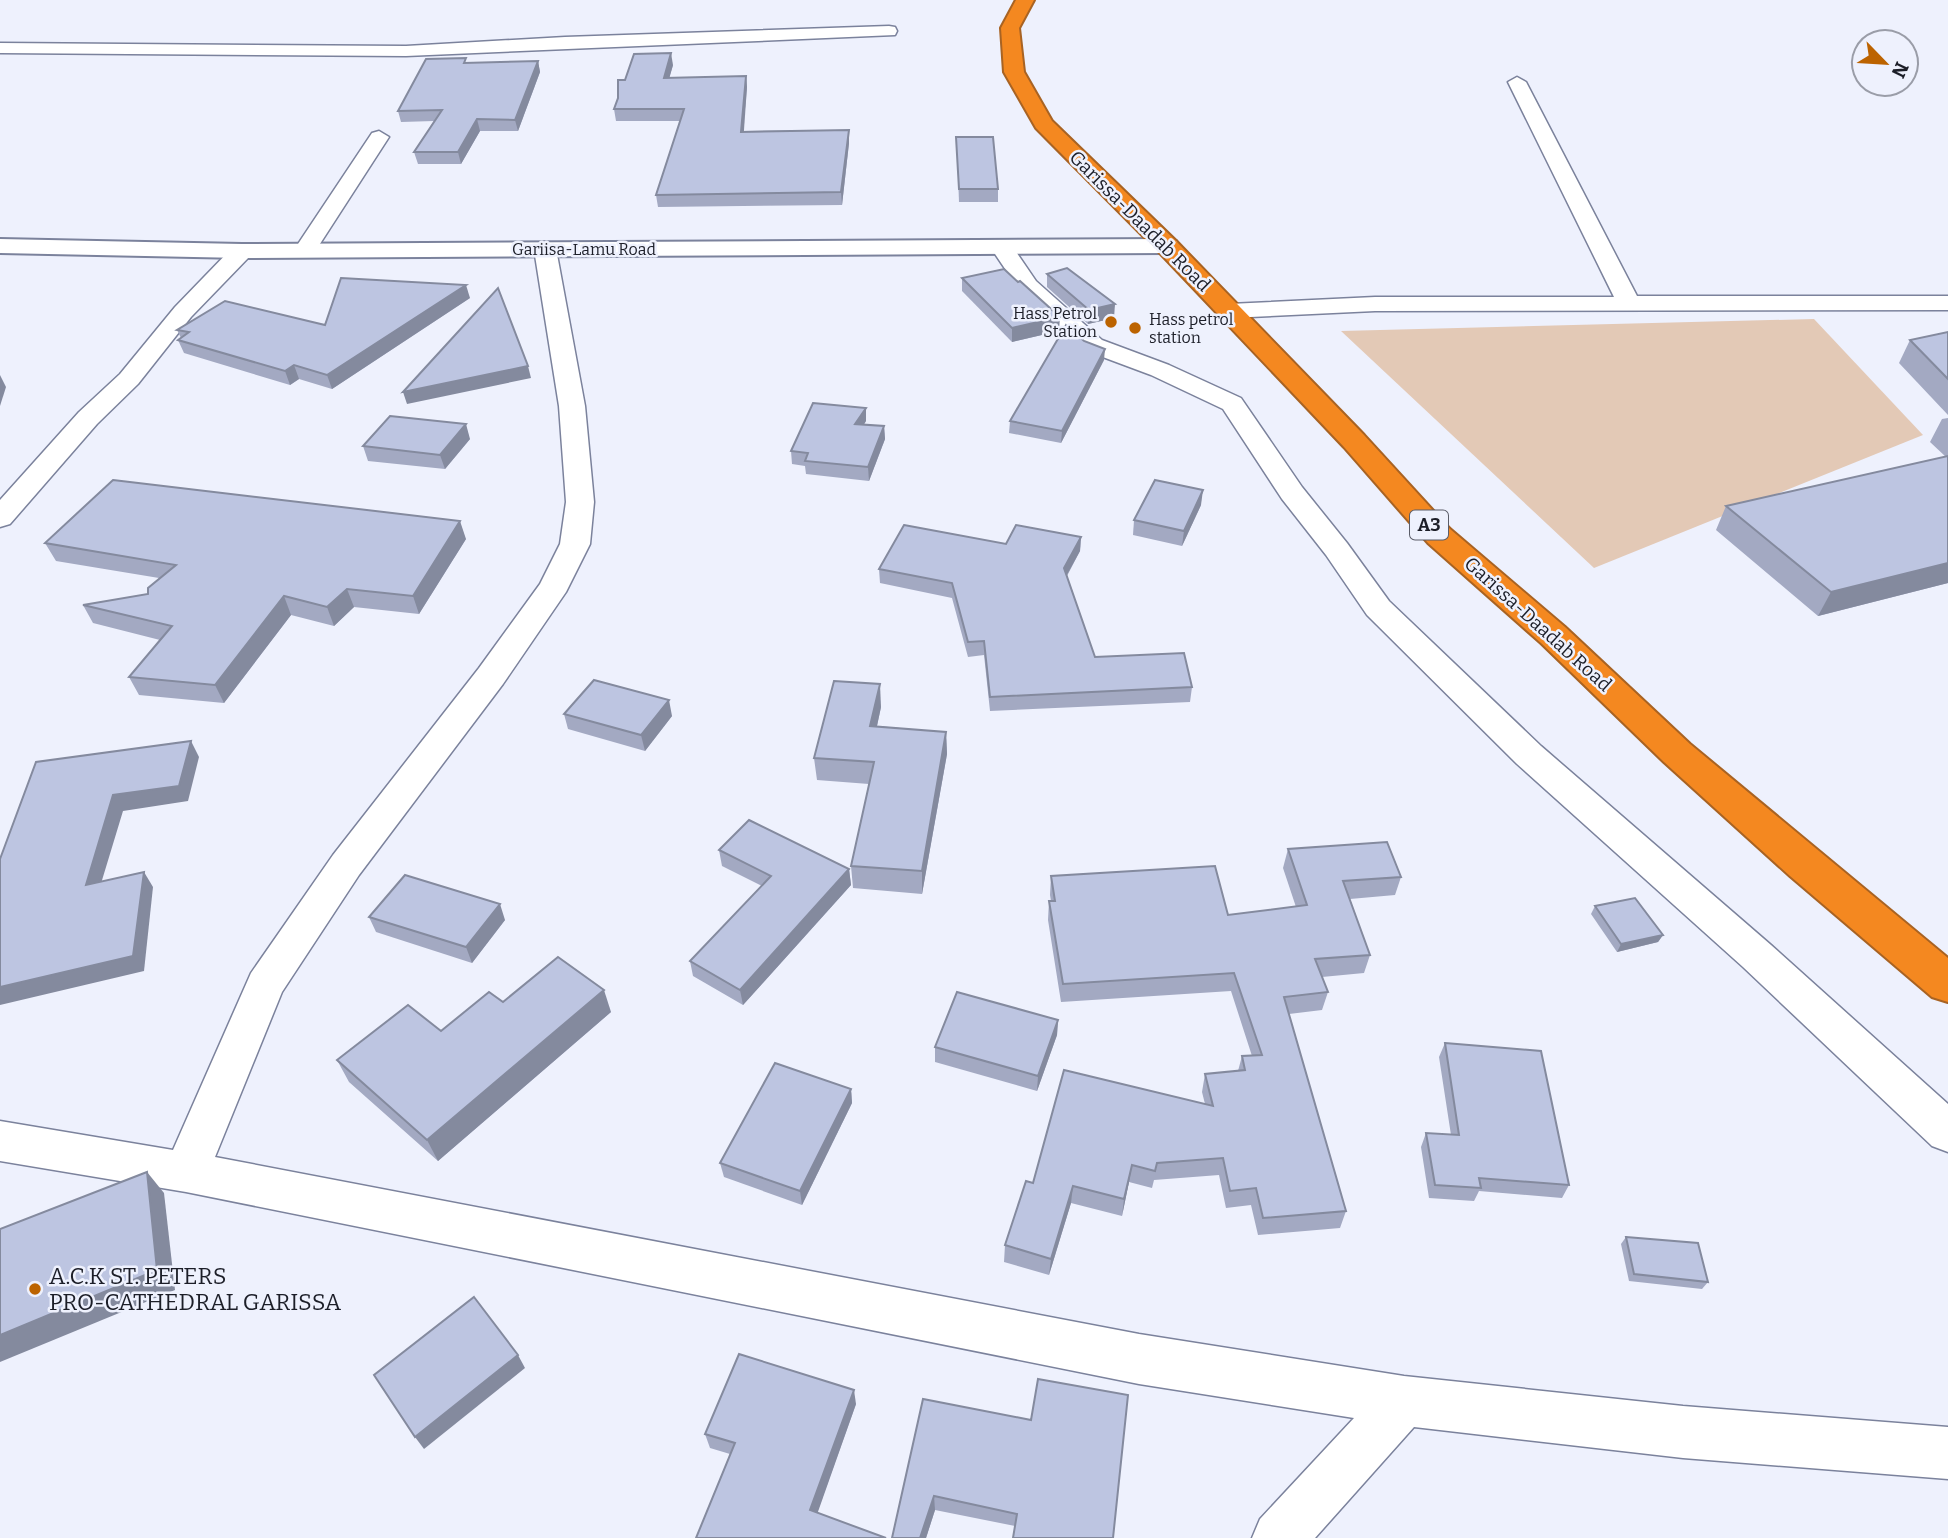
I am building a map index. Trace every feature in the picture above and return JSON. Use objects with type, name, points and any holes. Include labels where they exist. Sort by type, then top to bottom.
[{"type":"highway","name":"Garissa-Daadab Road","points":[[1025,0],[1010,28],[1014,72],[1043,124],[1167,246],[1354,441],[1439,536],[1553,635],[1677,753],[1805,865],[1948,984]]},
{"type":"street","points":[[0,48],[406,51],[565,41],[889,31]]},
{"type":"street","points":[[1517,82],[1629,304]]},
{"type":"street","points":[[304,250],[379,137]]},
{"type":"street","name":"Gariisa-Lamu Road","points":[[0,246],[242,251],[1167,246]]},
{"type":"street","points":[[1002,248],[1028,286],[1093,345],[1160,370],[1232,404],[1292,493],[1337,549],[1377,608],[1529,755],[1767,966],[1948,1132]]},
{"type":"street","points":[[186,1172],[265,985],[346,865],[491,676],[555,584],[575,544],[580,502],[572,406],[545,249]]},
{"type":"street","points":[[0,518],[88,418],[129,379],[183,312],[242,251]]},
{"type":"street","points":[[1912,304],[1948,295]]},
{"type":"street","points":[[1229,311],[1376,304],[1948,303]]},
{"type":"street","points":[[0,1141],[186,1172],[1139,1359],[1404,1401],[1683,1432],[1948,1453]]},
{"type":"street","points":[[1279,1538],[1404,1401]]},
{"type":"shaded area","points":[[1814,319],[1923,435],[1594,568],[1341,331]]},
{"type":"building","points":[[671,53],[664,78],[746,76],[741,132],[849,130],[841,192],[656,195],[684,109],[614,109],[618,98],[618,80],[625,80],[634,54]]},
{"type":"building","points":[[466,58],[464,63],[538,61],[515,120],[477,119],[458,152],[414,152],[442,110],[398,111],[426,59]]},
{"type":"building","points":[[956,137],[993,137],[998,189],[959,189]]},
{"type":"building","points":[[1067,268],[1115,304],[1089,310],[1047,274]]},
{"type":"building","points":[[1004,269],[1060,317],[1012,328],[962,278]]},
{"type":"building","points":[[341,278],[466,285],[327,375],[294,365],[285,371],[178,340],[189,332],[177,330],[225,301],[325,325]]},
{"type":"building","points":[[498,288],[528,366],[403,392]]},
{"type":"building","points":[[1066,325],[1084,341],[1105,349],[1062,431],[1010,421]]},
{"type":"building","points":[[1948,332],[1948,379],[1910,340]]},
{"type":"building","points":[[813,403],[866,408],[855,424],[884,426],[868,467],[805,461],[808,453],[791,451]]},
{"type":"building","points":[[390,416],[466,424],[440,455],[363,446]]},
{"type":"building","points":[[1948,456],[1948,563],[1831,592],[1726,506]]},
{"type":"building","points":[[113,480],[460,521],[413,596],[347,589],[327,607],[284,596],[215,685],[129,677],[172,626],[83,605],[148,594],[148,588],[176,565],[45,543]]},
{"type":"building","points":[[1155,480],[1203,490],[1184,531],[1134,520]]},
{"type":"building","points":[[904,525],[1006,544],[1016,525],[1081,537],[1064,568],[1095,657],[1184,653],[1192,687],[990,697],[984,641],[968,642],[952,583],[879,569]]},
{"type":"building","points":[[594,680],[669,700],[641,735],[564,714]]},
{"type":"building","points":[[834,681],[880,684],[870,726],[946,732],[922,871],[851,866],[874,762],[814,758]]},
{"type":"building","points":[[191,741],[179,786],[113,795],[86,885],[144,872],[133,956],[0,987],[0,859],[36,762]]},
{"type":"building","points":[[749,820],[849,869],[740,990],[690,961],[771,876],[719,850]]},
{"type":"building","points":[[1387,842],[1401,877],[1343,881],[1370,955],[1315,959],[1328,992],[1284,997],[1346,1211],[1263,1218],[1256,1188],[1230,1191],[1223,1158],[1157,1163],[1155,1171],[1132,1165],[1124,1199],[1073,1186],[1051,1259],[1005,1245],[1026,1181],[1033,1183],[1064,1070],[1213,1106],[1205,1074],[1245,1070],[1242,1056],[1262,1055],[1234,973],[1063,984],[1049,901],[1055,901],[1051,876],[1215,866],[1228,915],[1307,905],[1288,849]]},
{"type":"building","points":[[405,875],[500,904],[466,947],[369,917]]},
{"type":"building","points":[[1635,898],[1663,935],[1621,944],[1595,906]]},
{"type":"building","points":[[558,957],[604,990],[427,1140],[337,1060],[408,1005],[441,1031],[489,992],[503,1002]]},
{"type":"building","points":[[957,992],[1058,1020],[1038,1076],[935,1047]]},
{"type":"building","points":[[1445,1043],[1541,1051],[1569,1185],[1479,1178],[1481,1188],[1435,1185],[1426,1133],[1459,1135]]},
{"type":"building","points":[[775,1063],[851,1089],[800,1191],[720,1163]]},
{"type":"building","points":[[147,1172],[157,1270],[0,1335],[0,1229]]},
{"type":"building","points":[[1626,1237],[1698,1243],[1708,1282],[1634,1274]]},
{"type":"building","points":[[474,1297],[518,1355],[415,1437],[374,1375]]},
{"type":"building","points":[[739,1354],[854,1390],[810,1510],[886,1538],[696,1538],[735,1443],[705,1434]]},
{"type":"building","points":[[1038,1379],[1128,1395],[1113,1538],[1013,1538],[1017,1514],[934,1496],[920,1538],[892,1538],[923,1399],[1031,1420]]},
{"type":"place","name":"Hass Petrol Station","points":[[1111,322]]},
{"type":"place","name":"Hass petrol station","points":[[1135,328]]},
{"type":"place","name":"A.C.K ST. PETERS PRO-CATHEDRAL GARISSA","points":[[35,1289]]}]
